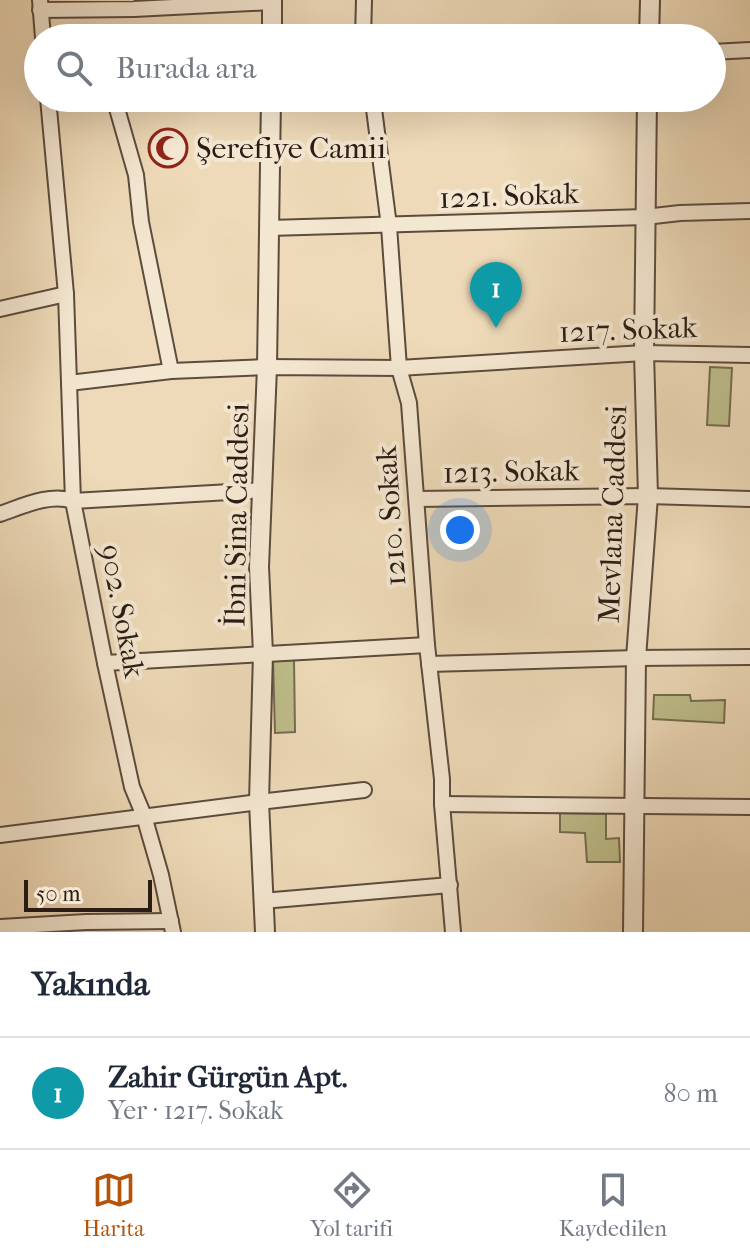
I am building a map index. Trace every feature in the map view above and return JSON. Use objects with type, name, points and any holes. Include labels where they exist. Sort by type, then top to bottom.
[{"type":"street","points":[[363,24],[364,0]]},
{"type":"street","points":[[649,24],[650,0]]},
{"type":"street","points":[[40,5],[134,9],[272,1],[272,24]]},
{"type":"street","points":[[726,51],[750,50]]},
{"type":"street","name":"902. Sokak","points":[[49,112],[66,294],[73,501],[132,787],[161,875],[172,926]]},
{"type":"street","points":[[118,112],[136,175],[141,222],[171,371]]},
{"type":"street","name":"İbni Sina Caddesi","points":[[265,932],[259,802],[263,653],[259,567],[267,367],[271,112]]},
{"type":"street","name":"1210. Sokak","points":[[373,112],[389,226],[399,368],[409,403],[453,932]]},
{"type":"street","name":"Mevlana Caddesi","points":[[633,932],[636,658],[648,496],[644,353],[647,112]]},
{"type":"street","name":"1221. Sokak","points":[[269,228],[750,211]]},
{"type":"street","points":[[0,309],[66,294]]},
{"type":"street","name":"1217. Sokak","points":[[69,383],[171,371],[267,367],[399,368],[644,353],[750,355]]},
{"type":"street","points":[[0,514],[62,497],[73,501],[263,490]]},
{"type":"street","name":"1213. Sokak","points":[[417,499],[648,496],[750,499]]},
{"type":"street","points":[[105,663],[427,645]]},
{"type":"street","points":[[429,664],[750,657]]},
{"type":"street","points":[[0,835],[364,790]]},
{"type":"street","points":[[442,804],[750,807]]},
{"type":"street","points":[[262,901],[450,885]]},
{"type":"street","points":[[0,927],[86,922],[172,926]]},
{"type":"green space","points":[[710,367],[732,368],[729,426],[707,425]]},
{"type":"green space","points":[[294,659],[295,732],[275,733],[273,660]]},
{"type":"green space","points":[[654,695],[690,695],[691,701],[725,700],[724,723],[653,719]]},
{"type":"green space","points":[[560,813],[606,814],[606,839],[619,838],[620,862],[587,862],[585,833],[560,832]]},
{"type":"place","name":"Şerefiye Camii","points":[[168,148]]},
{"type":"place","name":"Zahir Gürgün Apt.","points":[[496,328]]}]
